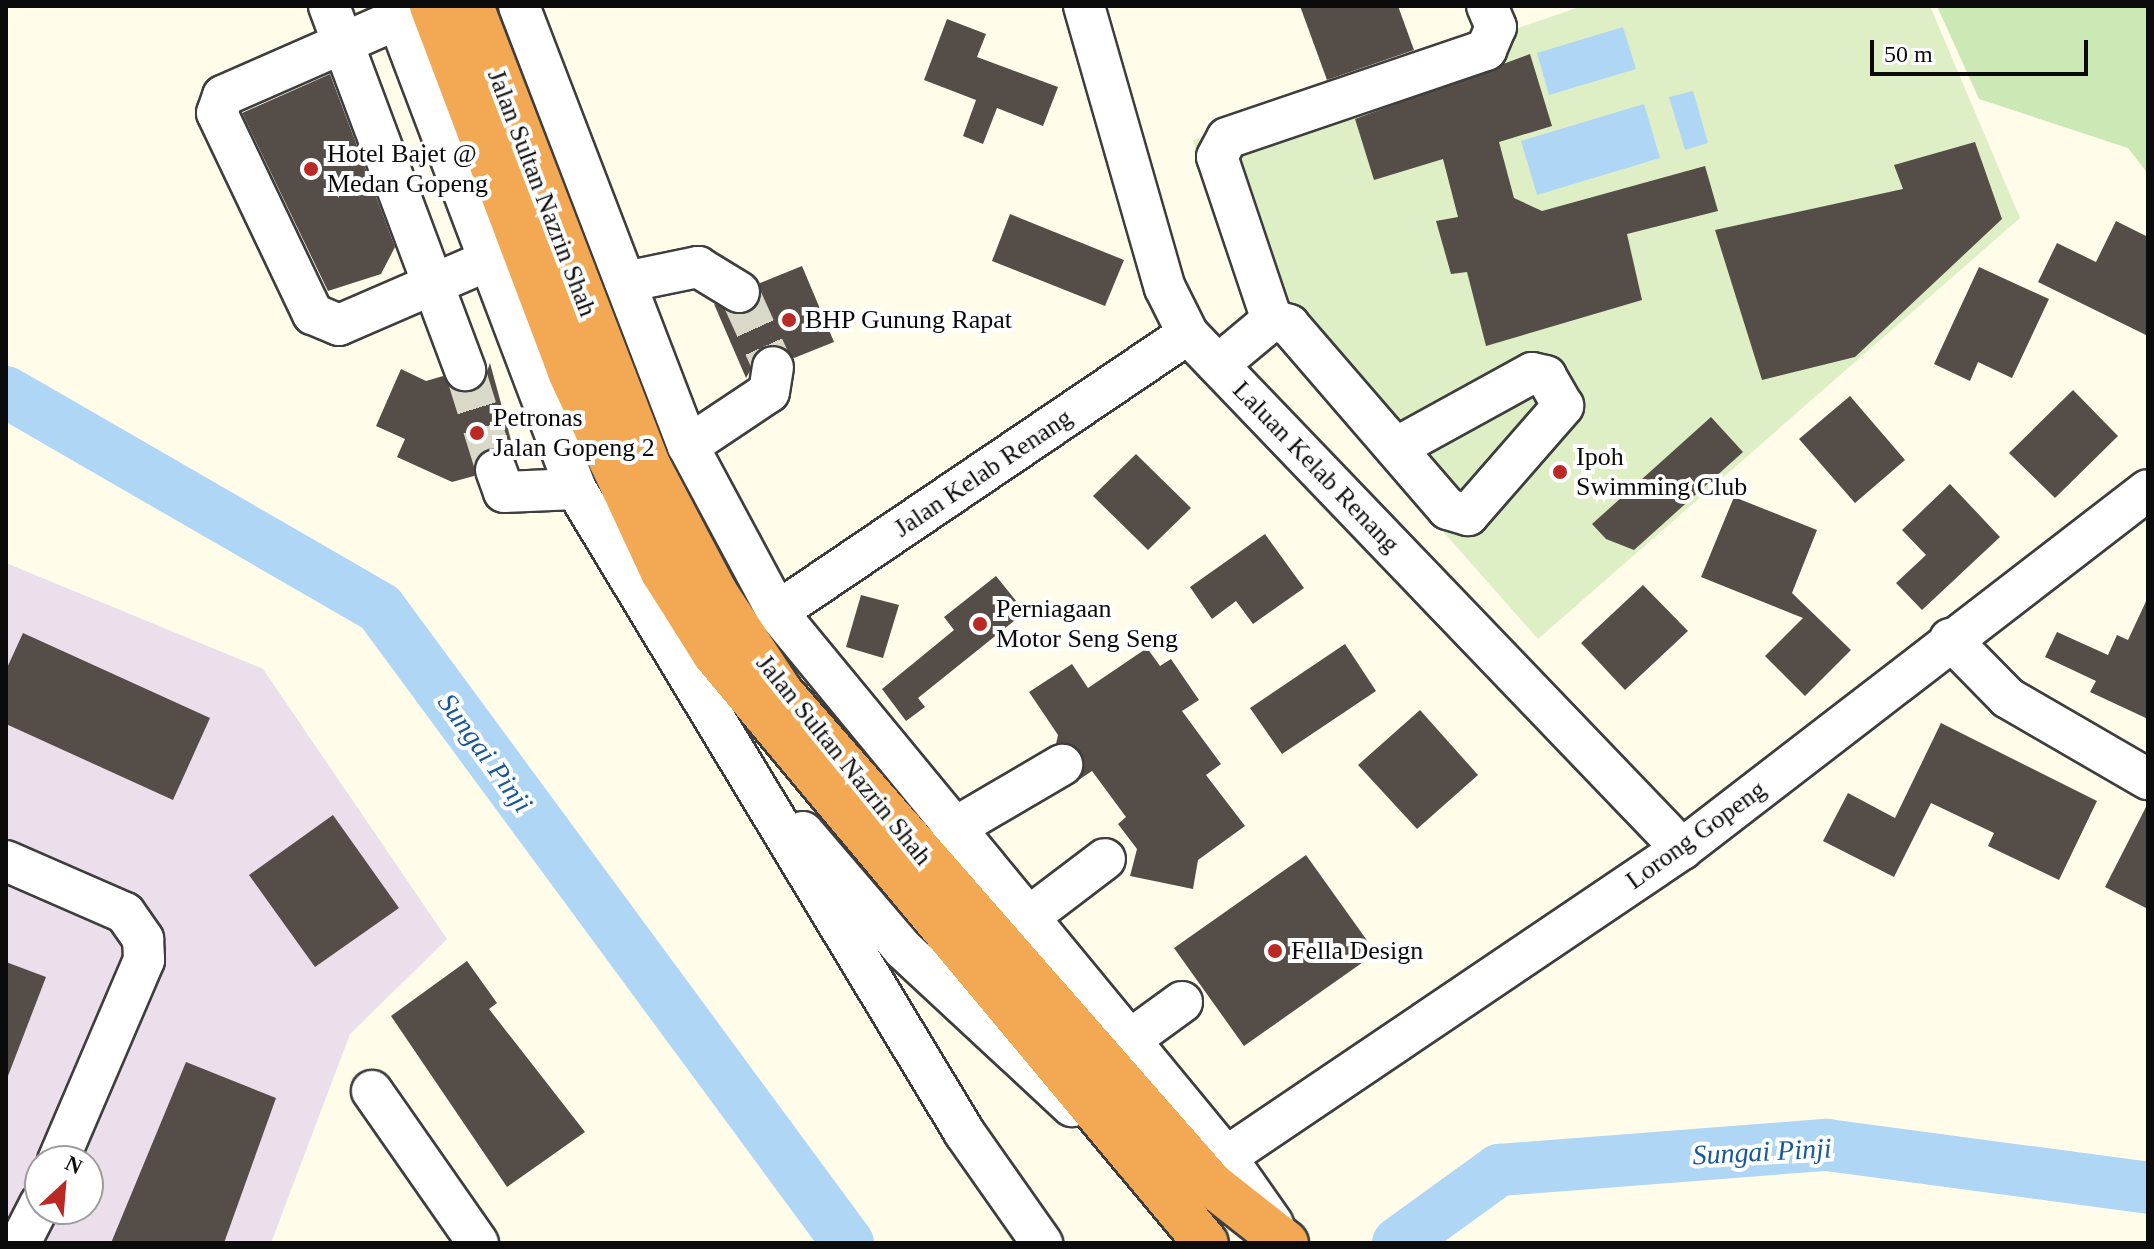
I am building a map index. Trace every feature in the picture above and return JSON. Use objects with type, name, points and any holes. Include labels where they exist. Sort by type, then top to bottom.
[{"type":"highway","name":"Jalan Sultan Nazrin Shah","points":[[471,6],[633,471],[663,572],[767,724],[1206,1243]]},
{"type":"highway","name":"Jalan Sultan Nazrin Shah","points":[[408,10],[633,471],[782,694],[1212,1185],[1284,1241]]},
{"type":"street","points":[[519,6],[688,446],[777,612],[951,830],[1226,1157],[1284,1241]]},
{"type":"street","name":"Laluan Kelab Renang","points":[[1084,6],[1165,288],[1188,334],[1682,849]]},
{"type":"street","points":[[1272,320],[1217,157],[1227,138],[1486,50],[1496,27],[1487,6]]},
{"type":"street","points":[[489,260],[339,325],[313,314],[217,113],[223,96],[336,24],[408,10],[489,260],[576,489],[676,663],[964,1132],[1042,1243]]},
{"type":"street","points":[[336,24],[465,370]]},
{"type":"street","points":[[625,282],[698,267],[739,292]]},
{"type":"street","points":[[1218,365],[1272,320]]},
{"type":"street","points":[[1272,320],[1289,325],[1399,446]]},
{"type":"street","name":"Jalan Kelab Renang","points":[[777,612],[1188,334]]},
{"type":"street","points":[[688,446],[769,392],[773,367]]},
{"type":"street","points":[[496,470],[504,492],[576,489]]},
{"type":"street","name":"Lorong Gopeng","points":[[1226,1157],[1682,849],[1950,639],[2148,490]]},
{"type":"street","points":[[1950,639],[2008,698],[2148,779]]},
{"type":"street","points":[[676,663],[770,792],[903,949],[1171,1199]]},
{"type":"street","points":[[951,830],[1062,765]]},
{"type":"street","points":[[1026,919],[1105,859]]},
{"type":"street","points":[[6,861],[125,913],[143,939],[144,960],[65,1145]]},
{"type":"street","points":[[1127,1042],[1182,1002]]},
{"type":"street","points":[[372,1091],[478,1243]]},
{"type":"street","points":[[20,1243],[29,1225]]},
{"type":"shaded area","points":[[6,563],[263,669],[447,939],[350,1034],[271,1243],[6,1243]]},
{"type":"green space","name":"Ipoh Swimming Club","points":[[1582,6],[1930,6],[2020,218],[1538,639],[1243,305],[1193,140]]},
{"type":"green space","points":[[1937,6],[2148,6],[2148,174],[2128,148],[1979,99]]},
{"type":"water","points":[[1623,27],[1636,69],[1549,95],[1537,53]]},
{"type":"water","points":[[1693,91],[1708,143],[1685,150],[1669,97]]},
{"type":"water","points":[[1644,104],[1660,158],[1537,195],[1521,141]]},
{"type":"building","points":[[1300,6],[1398,6],[1414,50],[1327,80]]},
{"type":"building","points":[[947,19],[986,34],[977,57],[1058,87],[1043,126],[997,108],[983,144],[963,136],[976,100],[924,80]]},
{"type":"building","points":[[1530,54],[1552,126],[1499,142],[1514,198],[1542,211],[1705,166],[1718,211],[1627,234],[1642,300],[1486,346],[1467,272],[1451,274],[1436,221],[1458,217],[1443,159],[1374,180],[1355,119]]},
{"type":"building","points":[[330,74],[395,247],[381,274],[328,291],[242,113]]},
{"type":"building","points":[[1975,142],[2002,219],[1855,357],[1762,380],[1715,230],[1903,189],[1894,165]]},
{"type":"building","points":[[1010,214],[1124,260],[1105,306],[992,261]]},
{"type":"building","points":[[2116,221],[2148,237],[2148,336],[2038,282],[2057,243],[2096,262]]},
{"type":"building","points":[[802,266],[834,342],[794,358],[777,345],[764,346],[746,378],[714,304],[749,312],[759,303],[760,283]]},
{"type":"building","points":[[1979,267],[2049,299],[2012,378],[1978,362],[1970,381],[1934,364]]},
{"type":"building","points":[[490,363],[517,462],[510,452],[489,448],[478,456],[474,476],[452,482],[397,457],[405,439],[376,426],[401,369],[426,381],[443,376],[462,393],[482,385]]},
{"type":"building","points":[[2073,390],[2118,436],[2055,498],[2009,453]]},
{"type":"building","points":[[1850,396],[1905,460],[1855,503],[1799,439]]},
{"type":"building","points":[[1711,417],[1743,452],[1634,550],[1606,539],[1592,524]]},
{"type":"building","points":[[1136,454],[1191,508],[1148,550],[1093,496]]},
{"type":"building","points":[[1950,484],[2000,537],[1922,610],[1896,583],[1926,555],[1902,530]]},
{"type":"building","points":[[1734,497],[1817,530],[1792,593],[1851,650],[1805,696],[1765,656],[1803,618],[1701,577]]},
{"type":"building","points":[[1265,534],[1304,588],[1253,624],[1236,601],[1212,619],[1190,587]]},
{"type":"building","name":"Perniagaan Motor Seng Seng","points":[[996,576],[1025,612],[918,698],[925,707],[906,721],[882,689],[954,630],[944,617]]},
{"type":"building","points":[[1643,585],[1688,631],[1625,690],[1581,643]]},
{"type":"building","points":[[861,595],[899,605],[883,658],[846,647]]},
{"type":"building","points":[[2148,597],[2148,719],[2090,692],[2096,681],[2045,657],[2057,632],[2108,655],[2117,635],[2128,640]]},
{"type":"building","points":[[23,633],[210,718],[173,800],[6,724],[6,670]]},
{"type":"building","points":[[1345,644],[1376,691],[1282,754],[1250,708]]},
{"type":"building","points":[[1147,648],[1160,666],[1171,659],[1199,700],[1182,711],[1221,764],[1206,775],[1245,826],[1198,860],[1193,889],[1130,876],[1137,849],[1118,824],[1126,817],[1092,771],[1080,779],[1082,754],[1056,744],[1058,735],[1029,692],[1072,664],[1088,688]]},
{"type":"building","points":[[1420,710],[1478,775],[1417,829],[1358,765]]},
{"type":"building","points":[[1941,723],[2097,801],[2059,880],[1988,846],[1994,833],[1931,803],[1894,877],[1823,841],[1848,793],[1895,818]]},
{"type":"building","points":[[2148,803],[2148,909],[2105,887]]},
{"type":"building","points":[[333,815],[399,908],[315,967],[249,875]]},
{"type":"building","name":"Fella Design","points":[[1306,855],[1376,953],[1244,1046],[1174,948]]},
{"type":"building","points":[[467,961],[497,1003],[489,1009],[585,1132],[507,1187],[391,1016]]},
{"type":"building","points":[[6,962],[46,977],[8,1076],[6,1076]]},
{"type":"building","points":[[186,1062],[276,1098],[224,1243],[111,1243]]},
{"type":"waterway","name":"Sungai Pinji","points":[[6,392],[380,608],[848,1243]]},
{"type":"waterway","name":"Sungai Pinji","points":[[1398,1243],[1499,1170],[1827,1145],[2148,1188]]},
{"type":"tunnel","points":[[739,292],[773,367]]},
{"type":"tunnel","points":[[465,370],[496,470]]},
{"type":"place","name":"Hotel Bajet @ Medan Gopeng","points":[[311,169]]},
{"type":"place","name":"BHP Gunung Rapat","points":[[789,320]]},
{"type":"place","name":"Petronas Jalan Gopeng 2","points":[[477,433]]},
{"type":"place","name":"Ipoh Swimming Club","points":[[1560,472]]},
{"type":"place","name":"Perniagaan Motor Seng Seng","points":[[980,624]]},
{"type":"place","name":"Fella Design","points":[[1275,951]]}]
